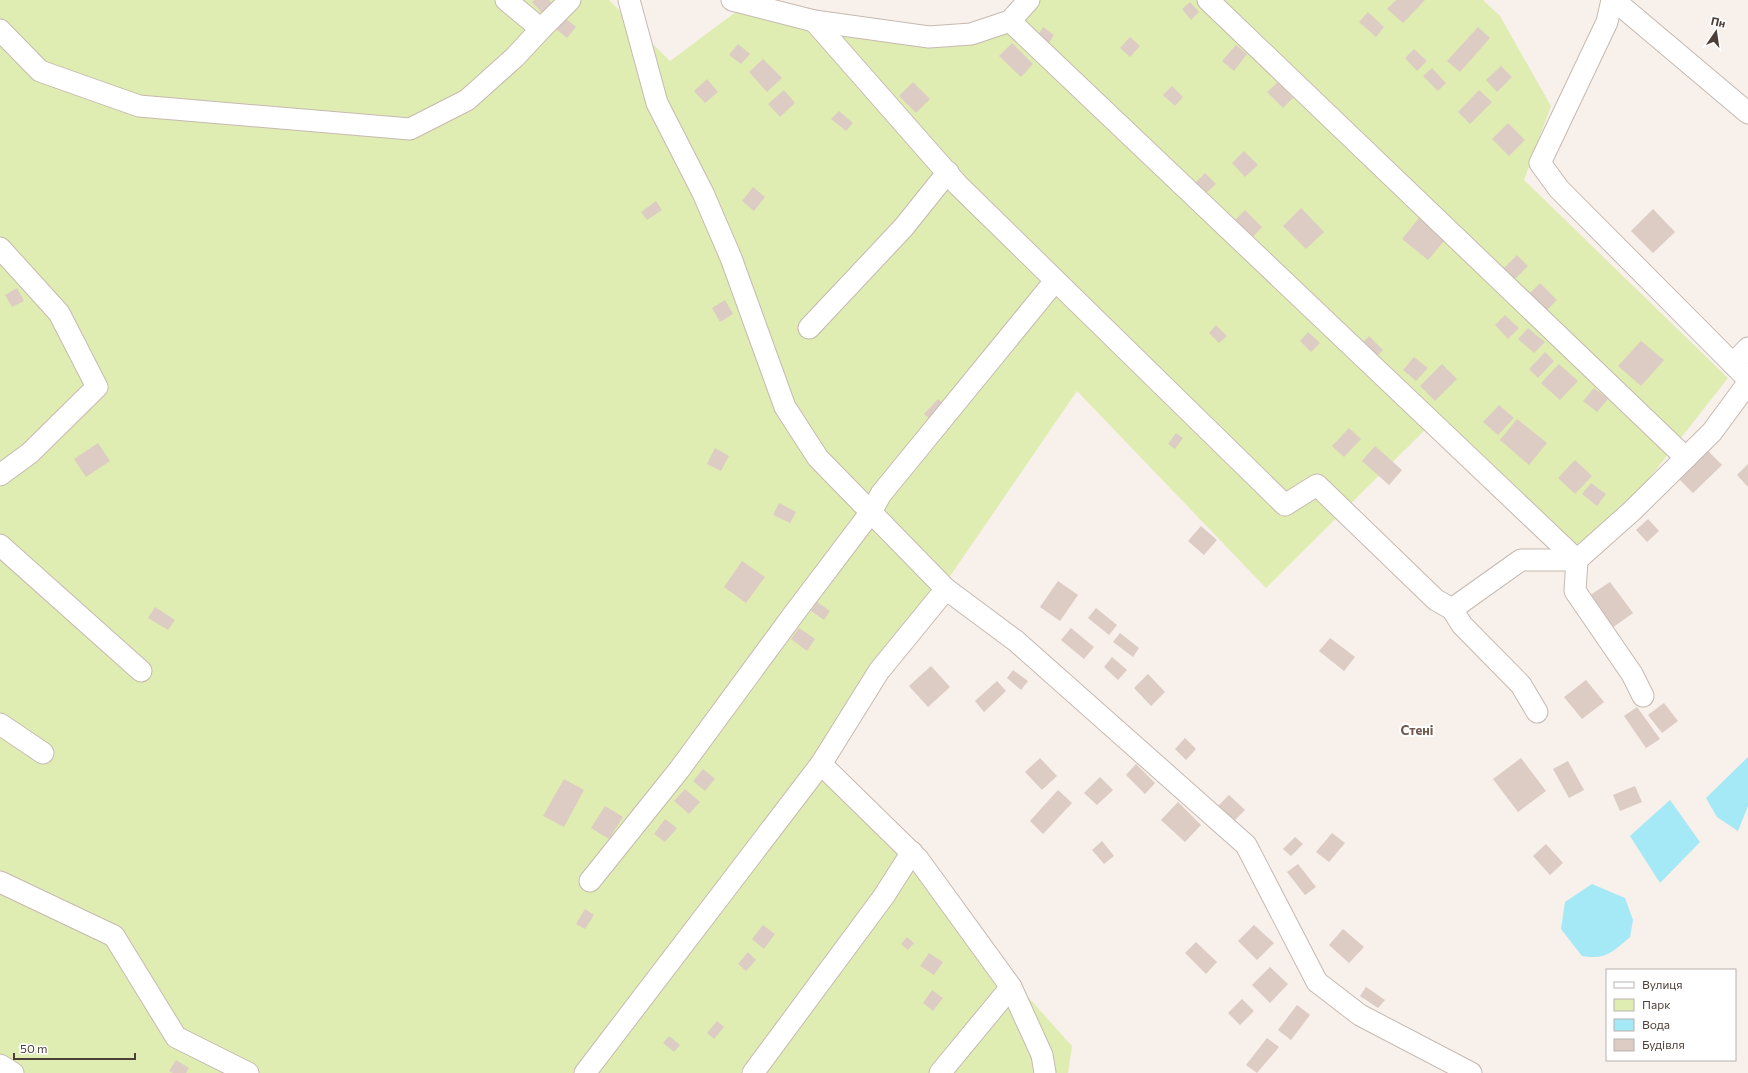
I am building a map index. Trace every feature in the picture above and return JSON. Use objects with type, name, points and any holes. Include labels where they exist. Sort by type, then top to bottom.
[{"type":"street","points":[[506,0],[541,29]]},
{"type":"street","points":[[0,30],[40,71],[139,106],[410,129],[467,100],[515,57],[570,0]]},
{"type":"street","points":[[629,0],[657,103],[702,193],[731,258],[785,407],[818,458],[946,589],[1016,641],[1246,845],[1317,982],[1360,1015],[1471,1073]]},
{"type":"street","points":[[732,0],[814,21],[930,37],[971,34],[1010,21],[1029,0]]},
{"type":"street","points":[[1208,0],[1686,458]]},
{"type":"street","points":[[1748,113],[1613,0],[1607,22],[1540,163],[1558,189],[1748,379]]},
{"type":"street","points":[[814,21],[958,185],[1285,505],[1317,486],[1436,600],[1452,609],[1462,625],[1521,685],[1537,712]]},
{"type":"street","points":[[1010,21],[1577,560]]},
{"type":"street","points":[[809,328],[903,228],[948,172]]},
{"type":"street","points":[[0,248],[59,313],[97,388],[30,453],[0,475]]},
{"type":"street","points":[[590,881],[679,770],[871,512],[881,494],[1055,281]]},
{"type":"street","points":[[1733,364],[1748,348]]},
{"type":"street","points":[[1452,609],[1521,560],[1577,560],[1632,511],[1712,432],[1748,383]]},
{"type":"street","points":[[0,545],[141,671]]},
{"type":"street","points":[[1577,560],[1575,591],[1632,674],[1643,696]]},
{"type":"street","points":[[585,1073],[821,764],[879,671],[946,589]]},
{"type":"street","points":[[0,724],[43,753]]},
{"type":"street","points":[[821,764],[912,852],[1011,987],[1042,1055],[1044,1073]]},
{"type":"street","points":[[753,1073],[884,896],[912,852]]},
{"type":"street","points":[[0,882],[114,936],[176,1037],[248,1073]]},
{"type":"street","points":[[940,1073],[1011,987]]},
{"type":"street","points":[[0,1065],[12,1073]]},
{"type":"green space","points":[[0,0],[609,0],[670,61],[741,8],[942,46],[1039,0],[1483,0],[1500,16],[1551,106],[1524,180],[1728,378],[1582,564],[1438,417],[1266,588],[1077,391],[824,760],[830,777],[1072,1046],[1068,1073],[0,1073]]},
{"type":"water","points":[[1748,757],[1748,806],[1738,831],[1717,817],[1706,798]]},
{"type":"water","points":[[1670,800],[1700,842],[1660,883],[1630,836]]},
{"type":"water","points":[[1592,884],[1625,898],[1633,920],[1630,937],[1613,951],[1597,957],[1582,956],[1561,929],[1565,902]]},
{"type":"building","points":[[534,0],[549,0],[556,8],[546,17],[532,2]]},
{"type":"building","points":[[1396,0],[1425,0],[1403,23],[1387,9]]},
{"type":"building","points":[[1190,2],[1199,12],[1191,20],[1182,9]]},
{"type":"building","points":[[1368,12],[1384,27],[1376,37],[1359,22]]},
{"type":"building","points":[[565,18],[576,27],[567,38],[556,29]]},
{"type":"building","points":[[1043,27],[1054,35],[1047,46],[1036,38]]},
{"type":"building","points":[[1478,27],[1490,38],[1460,72],[1447,61]]},
{"type":"building","points":[[1130,37],[1140,46],[1130,57],[1120,48]]},
{"type":"building","points":[[1012,43],[1033,64],[1021,77],[999,56]]},
{"type":"building","points":[[738,44],[750,54],[741,64],[729,55]]},
{"type":"building","points":[[1236,45],[1247,54],[1234,71],[1222,61]]},
{"type":"building","points":[[1414,49],[1427,61],[1417,71],[1405,58]]},
{"type":"building","points":[[763,59],[782,78],[767,92],[749,72]]},
{"type":"building","points":[[1501,66],[1512,77],[1497,92],[1486,80]]},
{"type":"building","points":[[1432,68],[1446,83],[1438,91],[1423,76]]},
{"type":"building","points":[[707,79],[718,92],[705,103],[694,91]]},
{"type":"building","points":[[913,82],[930,99],[916,113],[899,96]]},
{"type":"building","points":[[1278,82],[1293,98],[1283,108],[1267,92]]},
{"type":"building","points":[[1172,86],[1183,97],[1175,106],[1163,95]]},
{"type":"building","points":[[784,90],[795,103],[780,117],[768,104]]},
{"type":"building","points":[[1479,90],[1492,102],[1470,124],[1458,112]]},
{"type":"building","points":[[839,111],[853,123],[846,131],[831,119]]},
{"type":"building","points":[[1508,123],[1525,140],[1509,156],[1492,139]]},
{"type":"building","points":[[1244,151],[1258,165],[1245,177],[1232,163]]},
{"type":"building","points":[[1205,173],[1216,184],[1204,195],[1194,184]]},
{"type":"building","points":[[753,187],[765,197],[754,211],[742,201]]},
{"type":"building","points":[[656,201],[662,210],[647,220],[641,212]]},
{"type":"building","points":[[1301,208],[1324,232],[1306,249],[1283,226]]},
{"type":"building","points":[[1653,209],[1675,232],[1653,253],[1631,231]]},
{"type":"building","points":[[1245,210],[1262,227],[1249,241],[1231,224]]},
{"type":"building","points":[[1419,218],[1445,240],[1428,260],[1402,239]]},
{"type":"building","points":[[1517,255],[1528,266],[1511,283],[1500,272]]},
{"type":"building","points":[[1540,283],[1557,300],[1542,315],[1525,298]]},
{"type":"building","points":[[17,288],[24,301],[12,307],[5,295]]},
{"type":"building","points":[[725,300],[733,314],[720,322],[712,308]]},
{"type":"building","points":[[1505,315],[1519,328],[1508,339],[1495,325]]},
{"type":"building","points":[[1216,325],[1227,336],[1219,343],[1209,333]]},
{"type":"building","points":[[1528,328],[1545,342],[1534,353],[1518,339]]},
{"type":"building","points":[[1308,332],[1320,343],[1311,352],[1300,341]]},
{"type":"building","points":[[1369,336],[1383,350],[1374,359],[1360,345]]},
{"type":"building","points":[[1641,341],[1664,360],[1641,386],[1618,366]]},
{"type":"building","points":[[1545,352],[1554,361],[1538,378],[1529,369]]},
{"type":"building","points":[[1414,357],[1428,368],[1416,381],[1403,370]]},
{"type":"building","points":[[1442,364],[1457,379],[1435,401],[1420,386]]},
{"type":"building","points":[[1559,364],[1578,381],[1560,400],[1541,383]]},
{"type":"building","points":[[1594,388],[1608,399],[1597,412],[1583,401]]},
{"type":"building","points":[[938,399],[947,407],[933,422],[924,414]]},
{"type":"building","points":[[1499,405],[1514,418],[1498,435],[1483,422]]},
{"type":"building","points":[[1517,419],[1547,443],[1529,465],[1500,440]]},
{"type":"building","points":[[1349,428],[1361,439],[1344,457],[1332,446]]},
{"type":"building","points":[[1176,433],[1183,438],[1175,449],[1168,444]]},
{"type":"building","points":[[98,443],[110,461],[86,477],[74,459]]},
{"type":"building","points":[[1375,446],[1402,470],[1389,485],[1362,461]]},
{"type":"building","points":[[715,448],[729,456],[721,471],[707,464]]},
{"type":"building","points":[[1708,451],[1722,465],[1693,493],[1679,479]]},
{"type":"building","points":[[1575,460],[1592,476],[1575,494],[1558,478]]},
{"type":"building","points":[[1748,464],[1748,487],[1737,475]]},
{"type":"building","points":[[1591,483],[1606,494],[1597,506],[1582,494]]},
{"type":"building","points":[[779,503],[796,512],[790,523],[773,515]]},
{"type":"building","points":[[1648,519],[1659,531],[1647,542],[1636,530]]},
{"type":"building","points":[[1201,526],[1217,540],[1204,555],[1188,541]]},
{"type":"building","points":[[742,561],[765,577],[746,603],[724,587]]},
{"type":"building","points":[[1058,581],[1078,595],[1060,621],[1040,607]]},
{"type":"building","points":[[1610,582],[1633,613],[1612,628],[1589,596]]},
{"type":"building","points":[[817,602],[830,611],[824,620],[811,611]]},
{"type":"building","points":[[155,607],[175,620],[168,630],[148,618]]},
{"type":"building","points":[[1096,608],[1117,625],[1109,635],[1088,618]]},
{"type":"building","points":[[799,628],[815,639],[807,651],[791,639]]},
{"type":"building","points":[[1071,628],[1094,647],[1084,659],[1061,640]]},
{"type":"building","points":[[1120,633],[1139,648],[1133,657],[1113,642]]},
{"type":"building","points":[[1330,638],[1355,657],[1344,671],[1319,651]]},
{"type":"building","points":[[1112,657],[1127,670],[1118,680],[1104,667]]},
{"type":"building","points":[[931,666],[950,687],[928,707],[909,686]]},
{"type":"building","points":[[1013,670],[1028,681],[1021,690],[1007,678]]},
{"type":"building","points":[[1148,674],[1165,692],[1151,706],[1134,688]]},
{"type":"building","points":[[1586,680],[1604,702],[1582,719],[1564,697]]},
{"type":"building","points":[[997,681],[1006,691],[984,712],[975,701]]},
{"type":"building","points":[[1664,703],[1678,721],[1662,733],[1648,715]]},
{"type":"building","points":[[1637,707],[1660,739],[1646,748],[1624,716]]},
{"type":"building","points":[[1185,738],[1196,749],[1186,760],[1175,749]]},
{"type":"building","points":[[1040,758],[1057,776],[1042,790],[1025,772]]},
{"type":"building","points":[[1521,758],[1546,791],[1518,812],[1493,779]]},
{"type":"building","points":[[1568,761],[1584,790],[1569,798],[1553,769]]},
{"type":"building","points":[[1136,764],[1155,783],[1145,794],[1126,775]]},
{"type":"building","points":[[703,769],[715,779],[705,791],[693,781]]},
{"type":"building","points":[[1100,777],[1113,790],[1097,805],[1084,793]]},
{"type":"building","points":[[564,779],[584,790],[564,827],[543,816]]},
{"type":"building","points":[[1635,786],[1642,802],[1620,811],[1613,795]]},
{"type":"building","points":[[685,789],[700,802],[689,814],[674,801]]},
{"type":"building","points":[[1058,790],[1072,803],[1043,834],[1030,821]]},
{"type":"building","points":[[1229,795],[1245,810],[1232,823],[1217,807]]},
{"type":"building","points":[[1178,802],[1201,825],[1185,842],[1161,820]]},
{"type":"building","points":[[605,806],[623,817],[609,839],[591,828]]},
{"type":"building","points":[[665,819],[677,828],[665,842],[654,834]]},
{"type":"building","points":[[1332,833],[1345,843],[1329,862],[1316,852]]},
{"type":"building","points":[[1295,837],[1303,844],[1291,856],[1283,849]]},
{"type":"building","points":[[1102,841],[1114,856],[1104,864],[1092,850]]},
{"type":"building","points":[[1546,844],[1563,863],[1550,875],[1533,856]]},
{"type":"building","points":[[1298,864],[1316,887],[1305,895],[1287,872]]},
{"type":"building","points":[[585,909],[594,915],[585,929],[576,924]]},
{"type":"building","points":[[763,925],[775,934],[764,949],[752,939]]},
{"type":"building","points":[[1254,925],[1274,943],[1257,960],[1238,941]]},
{"type":"building","points":[[1343,929],[1364,947],[1349,963],[1329,945]]},
{"type":"building","points":[[907,937],[914,943],[908,950],[901,944]]},
{"type":"building","points":[[1196,942],[1217,962],[1206,974],[1185,953]]},
{"type":"building","points":[[748,952],[756,960],[746,971],[738,964]]},
{"type":"building","points":[[929,953],[943,962],[934,975],[920,966]]},
{"type":"building","points":[[1270,967],[1288,984],[1270,1003],[1252,985]]},
{"type":"building","points":[[1366,987],[1385,1000],[1378,1008],[1360,996]]},
{"type":"building","points":[[932,990],[943,998],[933,1011],[923,1003]]},
{"type":"building","points":[[1242,999],[1254,1011],[1240,1025],[1228,1013]]},
{"type":"building","points":[[1297,1005],[1310,1015],[1291,1040],[1278,1030]]},
{"type":"building","points":[[717,1021],[724,1027],[714,1039],[707,1033]]},
{"type":"building","points":[[669,1036],[680,1045],[674,1052],[663,1043]]},
{"type":"building","points":[[1267,1038],[1279,1047],[1257,1073],[1246,1065]]},
{"type":"building","points":[[176,1060],[189,1068],[186,1073],[173,1073],[169,1071]]},
{"type":"district","name":"Стені","points":[[1417,730]]}]
